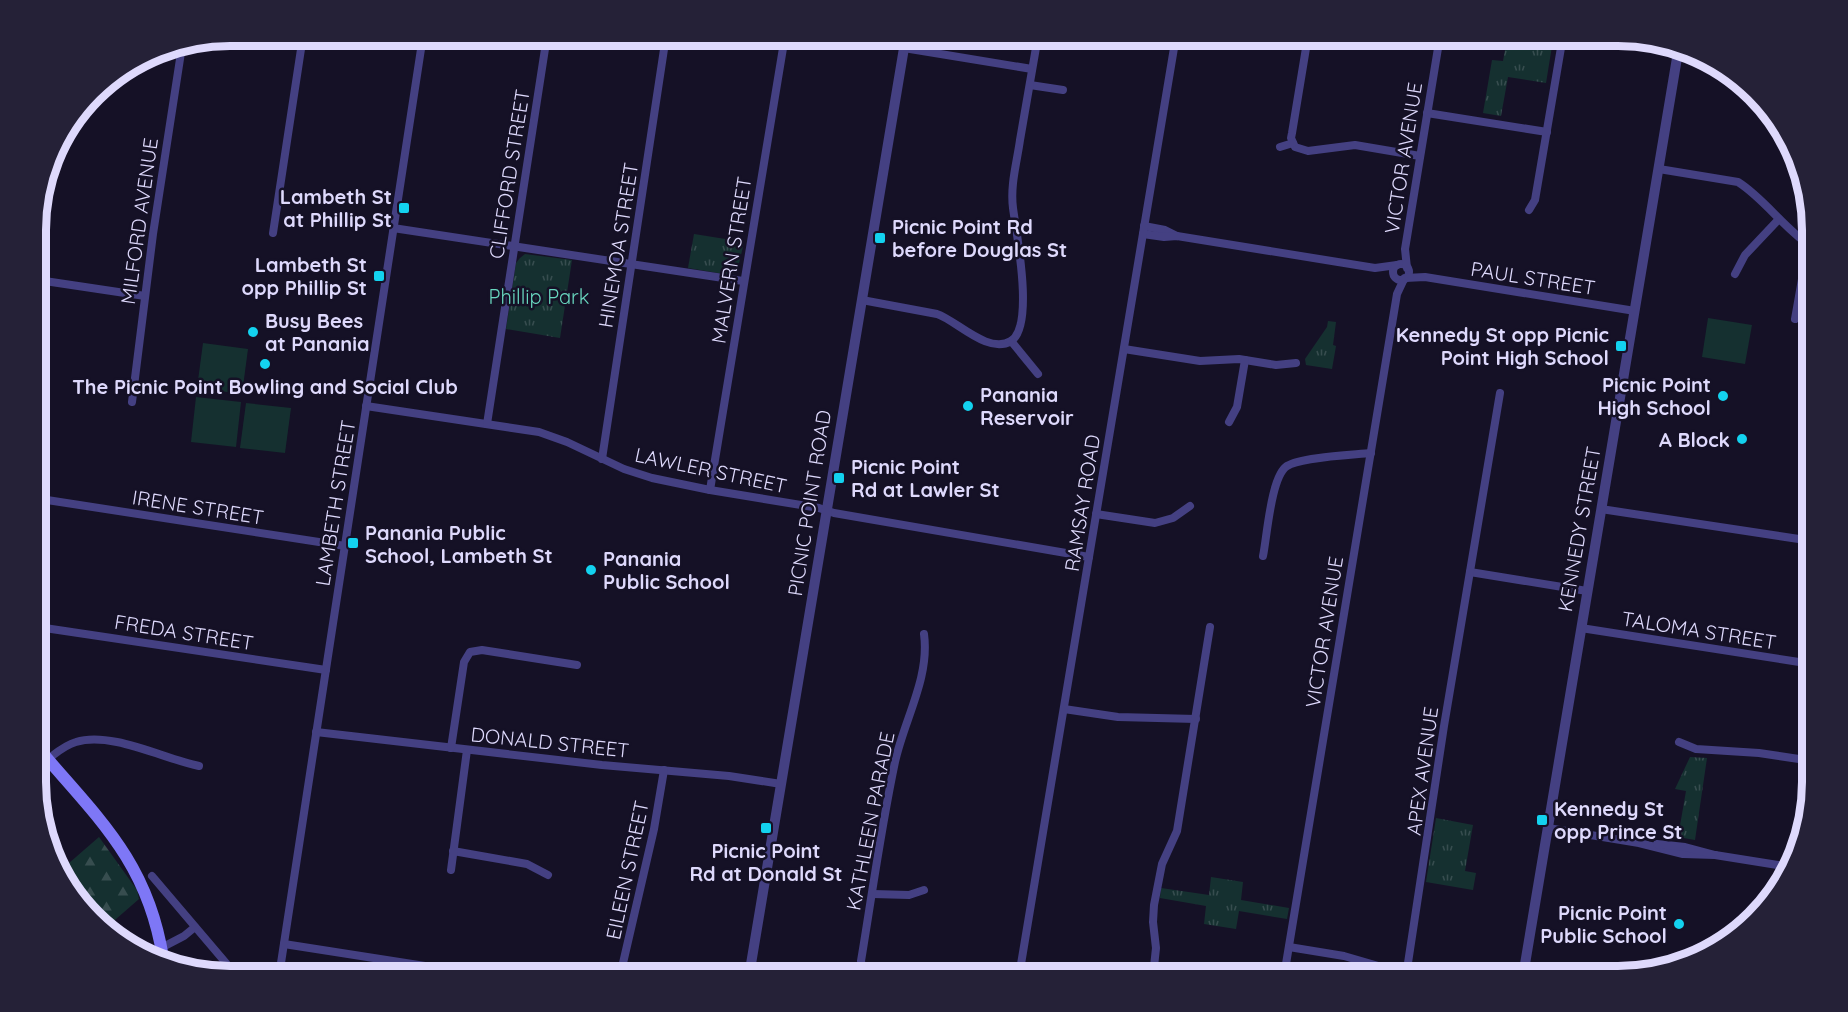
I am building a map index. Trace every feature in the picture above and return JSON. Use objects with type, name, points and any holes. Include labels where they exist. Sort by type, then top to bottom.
[{"type":"main road","points":[[48,759],[107,828],[132,866],[149,901],[162,953]]},
{"type":"street","points":[[273,233],[301,46]]},
{"type":"street","name":"LAMBETH STREET","points":[[281,966],[421,46]]},
{"type":"street","name":"CLIFFORD STREET","points":[[487,424],[545,46]]},
{"type":"street","name":"HINEMOA STREET","points":[[602,459],[665,46]]},
{"type":"street","name":"MALVERN STREET","points":[[710,490],[783,46]]},
{"type":"street","points":[[862,300],[932,312],[947,318],[965,332],[978,338],[1000,343],[1011,341],[1019,331],[1024,292],[1012,191],[1036,46]]},
{"type":"street","name":"RAMSAY ROAD","points":[[1021,965],[1174,46]]},
{"type":"street","points":[[1306,46],[1292,133],[1295,147],[1304,151],[1350,145],[1420,156]]},
{"type":"street","name":"VICTOR AVENUE","points":[[1402,267],[1438,46]]},
{"type":"street","points":[[1529,210],[1536,200],[1561,46]]},
{"type":"street","points":[[904,48],[1032,69]]},
{"type":"street","name":"PICNIC POINT ROAD","points":[[751,966],[904,48]]},
{"type":"street","name":"MILFORD AVENUE","points":[[132,402],[145,296],[181,54]]},
{"type":"street","name":"KENNEDY STREET","points":[[1525,965],[1677,57]]},
{"type":"street","points":[[1030,85],[1063,90]]},
{"type":"street","points":[[1427,112],[1547,132]]},
{"type":"street","points":[[1280,147],[1293,143]]},
{"type":"street","points":[[1659,169],[1737,182],[1749,189],[1802,239]]},
{"type":"street","points":[[1735,274],[1745,255],[1779,219]]},
{"type":"street","points":[[393,228],[743,281]]},
{"type":"street","points":[[1144,230],[1164,237],[1177,236],[1375,268],[1402,267]]},
{"type":"street","points":[[1375,268],[1398,280],[1405,279],[1408,274],[1402,267]]},
{"type":"street","points":[[1394,276],[1393,269],[1402,267]]},
{"type":"street","name":"PAUL STREET","points":[[1402,267],[1421,273],[1425,277]]},
{"type":"street","name":"VICTOR AVENUE","points":[[1285,965],[1397,294],[1394,276]]},
{"type":"street","name":"PAUL STREET","points":[[1405,279],[1425,277],[1635,311]]},
{"type":"street","name":"VICTOR AVENUE","points":[[1397,294],[1405,279]]},
{"type":"street","points":[[47,281],[145,296]]},
{"type":"street","points":[[1795,319],[1802,285]]},
{"type":"street","points":[[1011,341],[1038,374]]},
{"type":"street","points":[[1124,349],[1200,361],[1245,360],[1276,365],[1296,363]]},
{"type":"street","points":[[1229,422],[1237,407],[1245,360]]},
{"type":"street","name":"APEX AVENUE","points":[[1408,965],[1500,393]]},
{"type":"street","name":"LAWLER STREET","points":[[366,406],[549,435],[641,475],[710,490],[1089,557]]},
{"type":"street","points":[[1263,556],[1276,482],[1282,470],[1294,463],[1371,453]]},
{"type":"street","name":"IRENE STREET","points":[[47,500],[345,546]]},
{"type":"street","points":[[1096,514],[1155,523],[1173,518],[1190,506]]},
{"type":"street","points":[[1601,509],[1802,539]]},
{"type":"street","points":[[1470,572],[1587,591]]},
{"type":"street","points":[[1154,965],[1156,948],[1154,905],[1162,864],[1177,831],[1210,627]]},
{"type":"street","name":"FREDA STREET","points":[[46,628],[326,670]]},
{"type":"street","name":"TALOMA STREET","points":[[1581,628],[1802,662]]},
{"type":"street","name":"KATHLEEN PARADE","points":[[861,966],[895,762],[922,674],[926,646],[924,634]]},
{"type":"street","points":[[451,748],[464,662],[470,651],[482,650],[577,664]]},
{"type":"street","points":[[1064,709],[1118,717],[1196,719]]},
{"type":"street","name":"DONALD STREET","points":[[316,732],[467,750],[729,776],[781,784]]},
{"type":"street","points":[[48,759],[69,745],[86,740],[148,749],[178,762],[199,766]]},
{"type":"street","points":[[1679,742],[1696,749],[1759,753],[1802,759]]},
{"type":"street","points":[[451,870],[467,750]]},
{"type":"street","name":"EILEEN STREET","points":[[622,966],[654,829],[664,770]]},
{"type":"street","points":[[1548,828],[1639,843],[1683,854],[1715,855],[1781,866]]},
{"type":"street","points":[[453,851],[520,862],[548,874]]},
{"type":"street","points":[[152,876],[228,966]]},
{"type":"street","points":[[873,894],[909,895],[924,890]]},
{"type":"street","points":[[162,953],[195,927]]},
{"type":"street","points":[[284,944],[424,966]]},
{"type":"street","name":"APEX AVENUE","points":[[1288,946],[1344,956],[1374,965]]},
{"type":"green space","points":[[1506,46],[1552,46],[1546,83],[1508,77],[1501,116],[1483,113],[1492,60],[1503,61]]},
{"type":"green space","points":[[694,234],[744,242],[737,272],[730,275],[688,268]]},
{"type":"green space","name":"Phillip Park","points":[[525,254],[572,260],[560,338],[506,329],[516,263]]},
{"type":"green space","points":[[1708,318],[1752,325],[1745,364],[1702,357]]},
{"type":"green space","points":[[1328,321],[1336,322],[1333,345],[1336,346],[1332,369],[1306,365],[1305,359],[1327,327]]},
{"type":"green space","points":[[203,343],[248,349],[242,394],[197,388]]},
{"type":"green space","points":[[196,397],[241,402],[236,447],[191,442]]},
{"type":"green space","points":[[246,403],[291,408],[285,453],[240,448]]},
{"type":"green space","points":[[1690,757],[1707,758],[1695,840],[1678,837],[1686,791],[1675,789]]},
{"type":"green space","points":[[1436,818],[1473,825],[1465,871],[1476,873],[1473,890],[1426,882]]},
{"type":"green space","points":[[99,837],[137,890],[139,899],[112,922],[84,894],[67,865]]},
{"type":"green space","points":[[1211,877],[1243,882],[1241,900],[1289,908],[1287,919],[1239,911],[1236,929],[1204,924],[1206,906],[1160,898],[1161,888],[1209,895]]},
{"type":"place","name":"Lambeth St at Phillip St","points":[[404,208]]},
{"type":"place","name":"Picnic Point Rd before Douglas St","points":[[880,238]]},
{"type":"place","name":"Lambeth St opp Phillip St","points":[[379,276]]},
{"type":"place","name":"Busy Bees at Panania","points":[[253,332]]},
{"type":"place","name":"Kennedy St opp Picnic Point High School","points":[[1621,346]]},
{"type":"place","name":"The Picnic Point Bowling and Social Club","points":[[265,364]]},
{"type":"place","name":"Picnic Point High School","points":[[1723,396]]},
{"type":"place","name":"Panania Reservoir","points":[[968,406]]},
{"type":"place","name":"A Block","points":[[1742,439]]},
{"type":"place","name":"Picnic Point Rd at Lawler St","points":[[839,478]]},
{"type":"place","name":"Panania Public School, Lambeth St","points":[[353,543]]},
{"type":"place","name":"Panania Public School","points":[[591,570]]},
{"type":"place","name":"Kennedy St opp Prince St","points":[[1542,820]]},
{"type":"place","name":"Picnic Point Rd at Donald St","points":[[766,828]]},
{"type":"place","name":"Picnic Point Public School","points":[[1679,924]]}]
